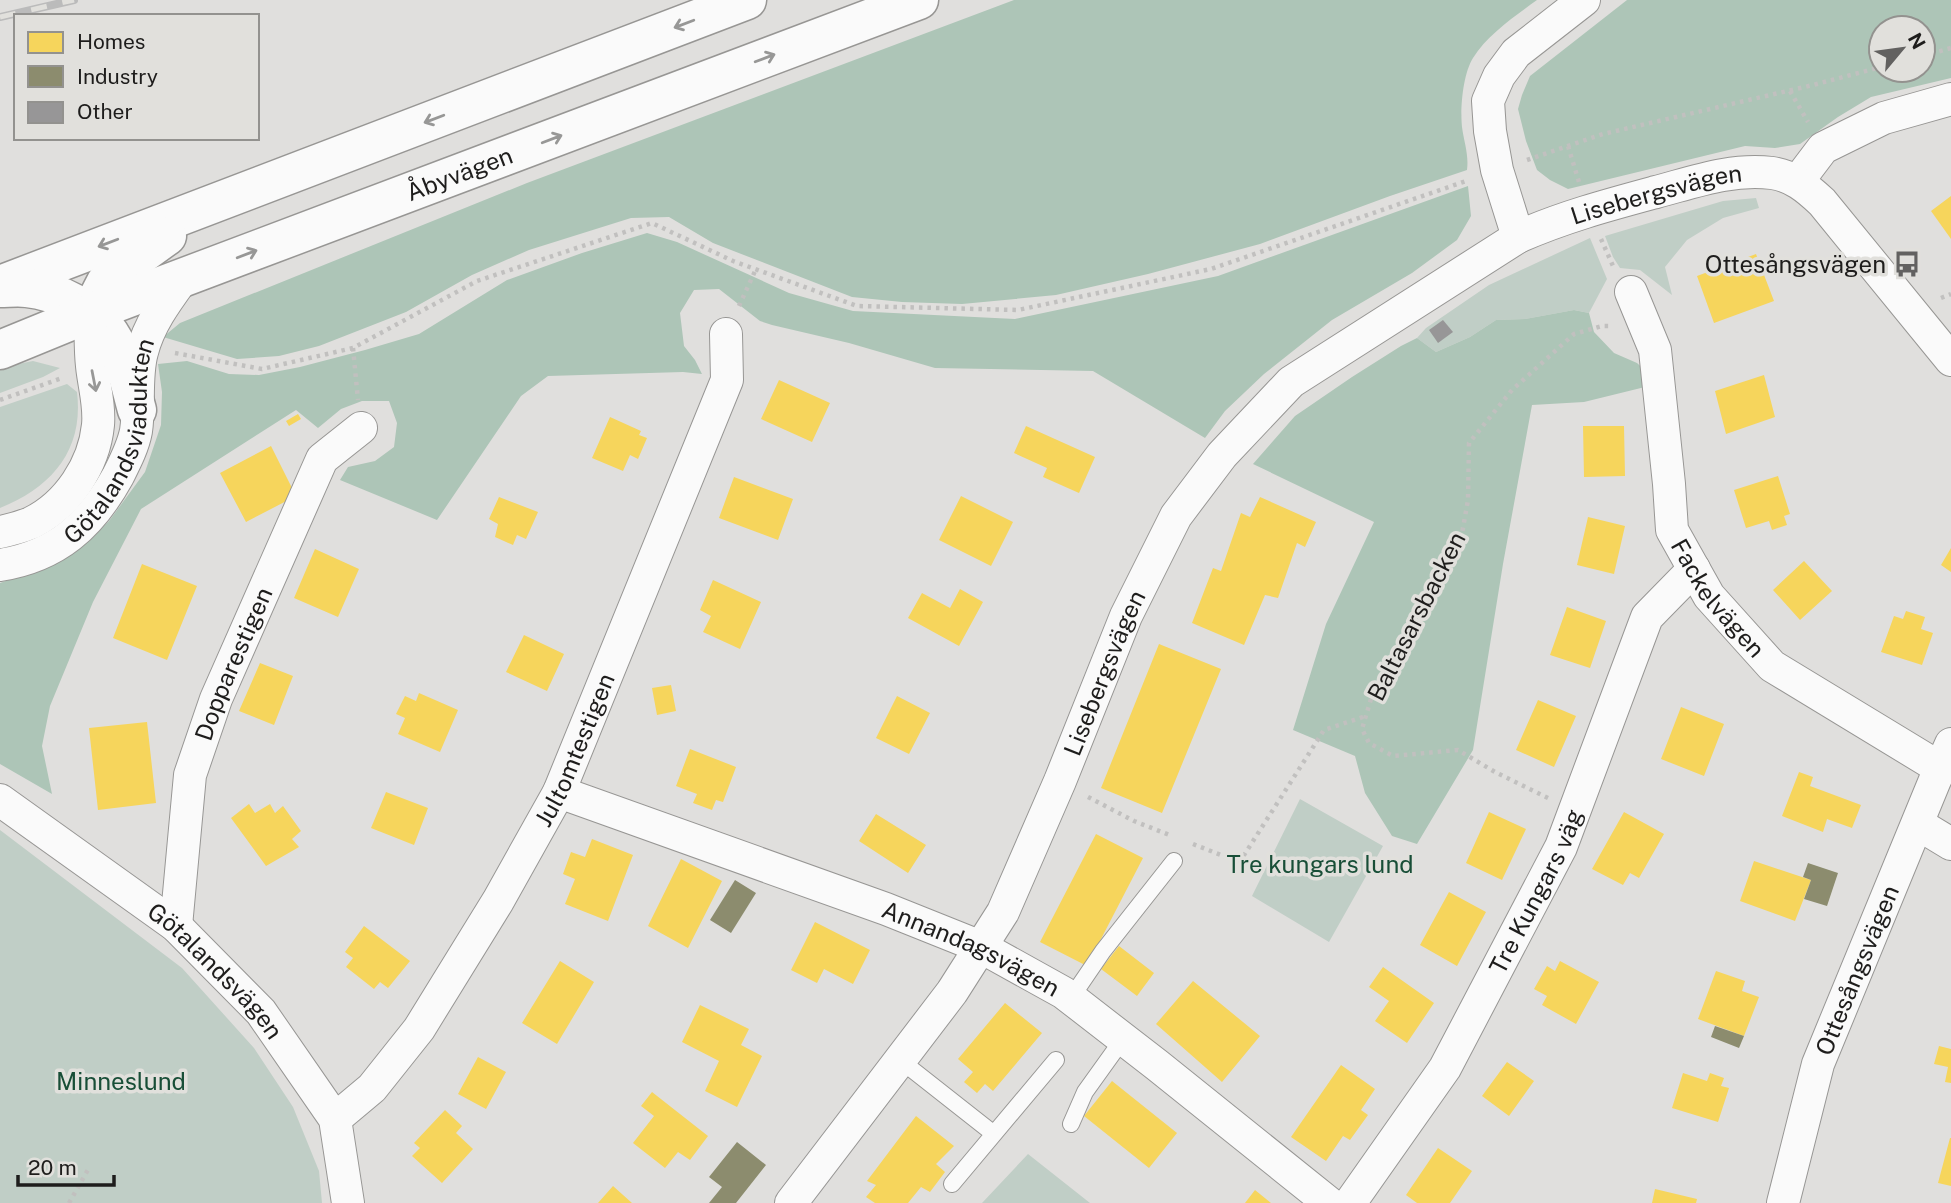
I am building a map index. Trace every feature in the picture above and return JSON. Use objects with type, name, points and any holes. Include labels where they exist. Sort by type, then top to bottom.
[{"type":"street","points":[[0,286],[747,0]]},
{"type":"street","name":"Åbyvägen","points":[[0,350],[90,313],[919,0]]},
{"type":"street","points":[[1518,237],[1497,170],[1488,101],[1499,76],[1516,53],[1584,0]]},
{"type":"street","points":[[1798,181],[1823,148],[1884,118],[1951,99]]},
{"type":"street","name":"Lisebergsvägen","points":[[791,1203],[952,992],[1003,912],[1060,781],[1126,616],[1176,516],[1222,456],[1291,382],[1518,237],[1589,210],[1728,172],[1773,173],[1798,181],[1822,202],[1951,360]]},
{"type":"street","points":[[90,313],[106,282],[114,274],[218,201]]},
{"type":"street","name":"Götalandsviadukten","points":[[0,565],[25,560],[63,541],[79,530],[96,512],[125,463],[135,434],[141,354],[148,335],[163,306],[183,278]]},
{"type":"street","points":[[0,286],[29,288],[62,297],[90,313],[110,333],[122,358],[137,410]]},
{"type":"street","name":"Fackelvägen","points":[[1631,292],[1655,350],[1672,530],[1709,596],[1772,666],[1945,756]]},
{"type":"street","name":"Götalandsviadukten","points":[[0,532],[31,523],[48,511],[64,498],[89,461],[98,423],[90,313]]},
{"type":"street","name":"Jultomtestigen","points":[[335,1119],[372,1088],[419,1030],[499,901],[559,792],[727,380],[726,334]]},
{"type":"street","name":"Dopparestigen","points":[[176,926],[190,775],[216,699],[322,459],[361,428]]},
{"type":"street","name":"Tre Kungars väg","points":[[1350,1203],[1445,1068],[1561,848],[1647,617],[1694,569]]},
{"type":"street","name":"Ottesångsvägen","points":[[1783,1203],[1818,1064],[1945,756]]},
{"type":"street","name":"Annandagsvägen","points":[[559,792],[886,909],[981,947],[1071,998],[1329,1203]]},
{"type":"street","name":"Götalandsvägen","points":[[0,800],[176,926],[261,1012],[335,1119],[348,1203]]},
{"type":"street","points":[[1918,824],[1951,844]]},
{"type":"lane","points":[[1071,998],[1103,951],[1174,861]]},
{"type":"lane","points":[[1071,1124],[1085,1092],[1123,1039]]},
{"type":"lane","points":[[953,1184],[1056,1059]]},
{"type":"lane","points":[[900,1060],[994,1134]]},
{"type":"path","points":[[141,354],[166,352],[262,369],[354,348],[477,281],[652,223],[733,261],[857,306],[1018,310],[1211,269],[1603,134],[1867,70]]},
{"type":"path","points":[[726,334],[756,269]]},
{"type":"path","points":[[1940,299],[1951,294]]},
{"type":"path","name":"Baltasarsbacken","points":[[1575,811],[1494,772],[1458,750],[1393,756],[1369,743],[1363,729],[1371,699],[1393,654],[1461,539],[1468,499],[1469,443],[1512,390],[1574,334],[1602,326],[1644,324]]},
{"type":"path","points":[[354,348],[361,428]]},
{"type":"path","points":[[0,400],[92,366]]},
{"type":"path","points":[[1239,863],[1324,730],[1366,716]]},
{"type":"path","points":[[1060,781],[1134,821],[1264,872]]},
{"type":"path","points":[[69,1203],[89,1168]]},
{"type":"green space","points":[[1014,0],[1537,0],[1494,34],[1470,65],[1461,110],[1467,170],[1260,244],[1148,274],[1056,295],[962,304],[852,297],[713,243],[669,217],[631,218],[529,250],[472,275],[406,312],[319,346],[279,356],[237,359],[163,337],[180,323],[527,183]]},
{"type":"green space","points":[[1627,0],[1951,0],[1951,78],[1937,81],[1937,14],[1867,14],[1867,84],[1926,84],[1871,97],[1800,144],[1775,148],[1745,146],[1568,189],[1537,170],[1518,109],[1530,76]]},
{"type":"green space","points":[[1468,186],[1471,216],[1457,240],[1412,273],[1332,320],[1264,374],[1225,411],[1205,438],[1093,371],[935,368],[760,321],[719,289],[694,290],[680,313],[684,346],[702,374],[683,372],[548,376],[521,396],[437,520],[340,480],[348,467],[375,461],[394,447],[397,423],[389,401],[362,401],[341,409],[318,428],[296,410],[141,509],[93,602],[50,706],[42,746],[52,794],[0,764],[0,583],[38,570],[77,551],[109,521],[145,472],[161,425],[162,392],[158,364],[187,361],[229,374],[259,375],[365,350],[419,334],[507,280],[647,233],[677,242],[789,293],[853,311],[1015,319],[1218,276]]},
{"type":"green space","points":[[1756,198],[1759,208],[1723,218],[1687,240],[1665,267],[1672,295],[1640,270],[1620,268],[1605,236],[1723,201]]},
{"type":"green space","points":[[1590,238],[1607,279],[1589,313],[1574,310],[1525,319],[1496,320],[1470,337],[1436,352],[1417,338],[1426,328],[1489,285]]},
{"type":"green space","points":[[1574,310],[1589,313],[1594,332],[1614,353],[1637,363],[1653,378],[1645,387],[1584,402],[1532,405],[1473,750],[1417,844],[1392,836],[1365,793],[1355,756],[1293,730],[1326,624],[1374,522],[1253,464],[1295,416],[1352,377],[1417,338],[1436,352],[1470,337],[1496,320],[1525,319]]},
{"type":"green space","points":[[33,361],[60,368],[0,393],[0,370]]},
{"type":"green space","points":[[67,384],[77,392],[78,413],[75,432],[61,464],[35,489],[0,508],[0,407]]},
{"type":"green space","name":"Tre kungars lund","points":[[1300,799],[1383,846],[1329,942],[1252,896]]},
{"type":"green space","name":"Minneslund","points":[[0,830],[182,968],[254,1048],[293,1107],[319,1171],[322,1203],[0,1203]]},
{"type":"green space","points":[[1028,1154],[1090,1203],[982,1203]]},
{"type":"building: Homes","points":[[1951,196],[1951,239],[1931,211]]},
{"type":"building: Homes","points":[[1756,254],[1774,301],[1714,323],[1697,276]]},
{"type":"building: Homes","points":[[1764,375],[1775,417],[1726,434],[1715,391]]},
{"type":"building: Homes","points":[[779,380],[830,403],[812,442],[761,419]]},
{"type":"building: Homes","points":[[298,414],[301,419],[289,426],[286,421]]},
{"type":"building: Homes","points":[[610,417],[641,431],[639,435],[647,438],[638,459],[630,455],[623,471],[592,458]]},
{"type":"building: Homes","points":[[1026,426],[1095,457],[1079,493],[1043,477],[1047,468],[1014,453]]},
{"type":"building: Homes","points":[[1583,426],[1624,426],[1625,476],[1584,477]]},
{"type":"building: Homes","points":[[271,446],[296,496],[246,522],[220,473]]},
{"type":"building: Homes","points":[[1778,476],[1790,514],[1784,516],[1787,525],[1772,530],[1769,521],[1746,528],[1734,490]]},
{"type":"building: Homes","points":[[734,477],[793,499],[778,540],[719,518]]},
{"type":"building: Homes","points":[[961,496],[1013,522],[991,566],[939,540]]},
{"type":"building: Homes","points":[[499,497],[538,512],[526,539],[517,535],[513,545],[495,537],[498,524],[489,519]]},
{"type":"building: Homes","points":[[1260,497],[1316,522],[1305,547],[1297,543],[1278,598],[1265,595],[1244,645],[1192,623],[1213,568],[1221,571],[1241,513],[1250,517]]},
{"type":"building: Homes","points":[[1588,517],[1625,526],[1614,574],[1577,565]]},
{"type":"building: Homes","points":[[1951,548],[1951,572],[1941,565]]},
{"type":"building: Homes","points":[[315,549],[359,569],[338,617],[294,598]]},
{"type":"building: Homes","points":[[1804,561],[1832,591],[1800,620],[1773,590]]},
{"type":"building: Homes","points":[[142,564],[197,586],[167,660],[113,638]]},
{"type":"building: Homes","points":[[713,580],[761,602],[740,649],[703,632],[711,616],[700,610]]},
{"type":"building: Homes","points":[[960,589],[983,602],[959,646],[908,618],[922,593],[950,608]]},
{"type":"building: Homes","points":[[1567,607],[1606,621],[1590,668],[1550,655]]},
{"type":"building: Homes","points":[[1906,611],[1925,617],[1921,629],[1933,633],[1922,665],[1881,652],[1894,616],[1903,619]]},
{"type":"building: Homes","points":[[524,635],[564,654],[547,691],[506,672]]},
{"type":"building: Homes","points":[[1159,644],[1221,669],[1162,813],[1101,788]]},
{"type":"building: Homes","points":[[260,663],[293,676],[274,725],[239,711]]},
{"type":"building: Homes","points":[[671,685],[676,711],[657,715],[652,688]]},
{"type":"building: Homes","points":[[419,693],[458,710],[440,752],[398,734],[405,718],[396,714],[405,696],[416,701]]},
{"type":"building: Homes","points":[[897,696],[930,713],[909,754],[876,738]]},
{"type":"building: Homes","points":[[1538,700],[1576,716],[1554,767],[1516,750]]},
{"type":"building: Homes","points":[[1681,707],[1724,724],[1704,776],[1661,759]]},
{"type":"building: Homes","points":[[147,722],[156,803],[98,810],[89,728]]},
{"type":"building: Homes","points":[[690,749],[736,767],[723,802],[716,800],[712,810],[693,803],[697,794],[676,786]]},
{"type":"building: Homes","points":[[1799,772],[1813,777],[1810,786],[1861,805],[1852,828],[1827,819],[1823,832],[1782,816]]},
{"type":"building: Homes","points":[[386,792],[428,808],[414,845],[371,828]]},
{"type":"building: Homes","points":[[249,804],[255,813],[270,804],[275,813],[283,806],[301,831],[292,839],[299,847],[266,866],[231,818]]},
{"type":"building: Homes","points":[[1489,812],[1526,829],[1502,880],[1466,863]]},
{"type":"building: Homes","points":[[1624,812],[1664,834],[1639,878],[1630,873],[1623,885],[1592,869]]},
{"type":"building: Homes","points":[[876,814],[926,845],[908,873],[859,841]]},
{"type":"building: Homes","points":[[1096,834],[1143,858],[1087,966],[1040,942]]},
{"type":"building: Homes","points":[[592,839],[633,855],[608,921],[565,904],[575,879],[563,874],[571,852],[585,857]]},
{"type":"building: Homes","points":[[681,859],[722,881],[688,948],[648,926]]},
{"type":"building: Homes","points":[[1754,861],[1811,880],[1795,921],[1740,901]]},
{"type":"building: Homes","points":[[1449,892],[1486,912],[1457,966],[1420,945]]},
{"type":"building: Homes","points":[[815,922],[870,950],[853,984],[824,969],[817,983],[791,970]]},
{"type":"building: Homes","points":[[364,926],[410,961],[388,988],[380,982],[374,989],[346,967],[353,958],[345,952]]},
{"type":"building: Homes","points":[[1119,946],[1154,973],[1137,996],[1101,969]]},
{"type":"building: Homes","points":[[560,961],[594,982],[557,1044],[522,1023]]},
{"type":"building: Homes","points":[[1560,961],[1599,982],[1576,1024],[1542,1005],[1547,996],[1534,989],[1547,966],[1555,971]]},
{"type":"building: Homes","points":[[1383,967],[1434,1003],[1407,1043],[1375,1021],[1389,1001],[1369,987]]},
{"type":"building: Homes","points":[[1716,971],[1745,981],[1742,991],[1759,997],[1744,1036],[1698,1019]]},
{"type":"building: Homes","points":[[1193,981],[1260,1036],[1222,1082],[1156,1024]]},
{"type":"building: Homes","points":[[1005,1003],[1042,1033],[993,1091],[985,1084],[977,1093],[964,1082],[973,1072],[958,1059]]},
{"type":"building: Homes","points":[[700,1005],[749,1029],[741,1045],[762,1056],[737,1107],[705,1091],[719,1061],[682,1042]]},
{"type":"building: Homes","points":[[1939,1046],[1951,1049],[1951,1083],[1945,1082],[1948,1067],[1934,1064]]},
{"type":"building: Homes","points":[[478,1057],[506,1072],[486,1109],[458,1094]]},
{"type":"building: Homes","points":[[1507,1062],[1534,1081],[1509,1116],[1482,1096]]},
{"type":"building: Homes","points":[[1341,1065],[1375,1089],[1361,1110],[1368,1115],[1350,1140],[1343,1136],[1326,1161],[1291,1137]]},
{"type":"building: Homes","points":[[1683,1073],[1707,1081],[1710,1073],[1724,1078],[1721,1086],[1729,1088],[1718,1122],[1672,1108]]},
{"type":"building: Homes","points":[[1112,1081],[1177,1133],[1149,1168],[1084,1116]]},
{"type":"building: Homes","points":[[652,1092],[708,1136],[690,1160],[678,1152],[665,1168],[633,1143],[654,1116],[641,1106]]},
{"type":"building: Homes","points":[[445,1110],[462,1126],[456,1133],[473,1149],[442,1183],[412,1156],[420,1148],[414,1143]]},
{"type":"building: Homes","points":[[916,1116],[954,1146],[936,1164],[945,1172],[930,1192],[921,1187],[908,1203],[875,1203],[866,1197],[876,1185],[867,1181]]},
{"type":"building: Homes","points":[[1951,1138],[1951,1186],[1938,1183]]},
{"type":"building: Homes","points":[[1438,1148],[1472,1171],[1450,1203],[1417,1203],[1406,1195]]},
{"type":"building: Homes","points":[[613,1186],[632,1203],[598,1203]]},
{"type":"building: Homes","points":[[1655,1189],[1697,1199],[1696,1203],[1652,1203]]},
{"type":"building: Homes","points":[[1255,1190],[1271,1203],[1245,1203]]},
{"type":"building: Industry","points":[[1808,863],[1838,873],[1827,906],[1804,899],[1811,880],[1803,877]]},
{"type":"building: Industry","points":[[735,880],[756,893],[731,933],[710,920]]},
{"type":"building: Industry","points":[[1715,1026],[1744,1036],[1739,1048],[1711,1037]]},
{"type":"building: Industry","points":[[737,1142],[766,1165],[736,1203],[709,1203],[722,1187],[709,1177]]},
{"type":"building: Other","points":[[1443,320],[1453,332],[1438,343],[1429,330]]},
{"type":"railway","points":[[0,17],[74,0]]},
{"type":"place","name":"Ottesångsvägen","points":[[1907,264]]}]
